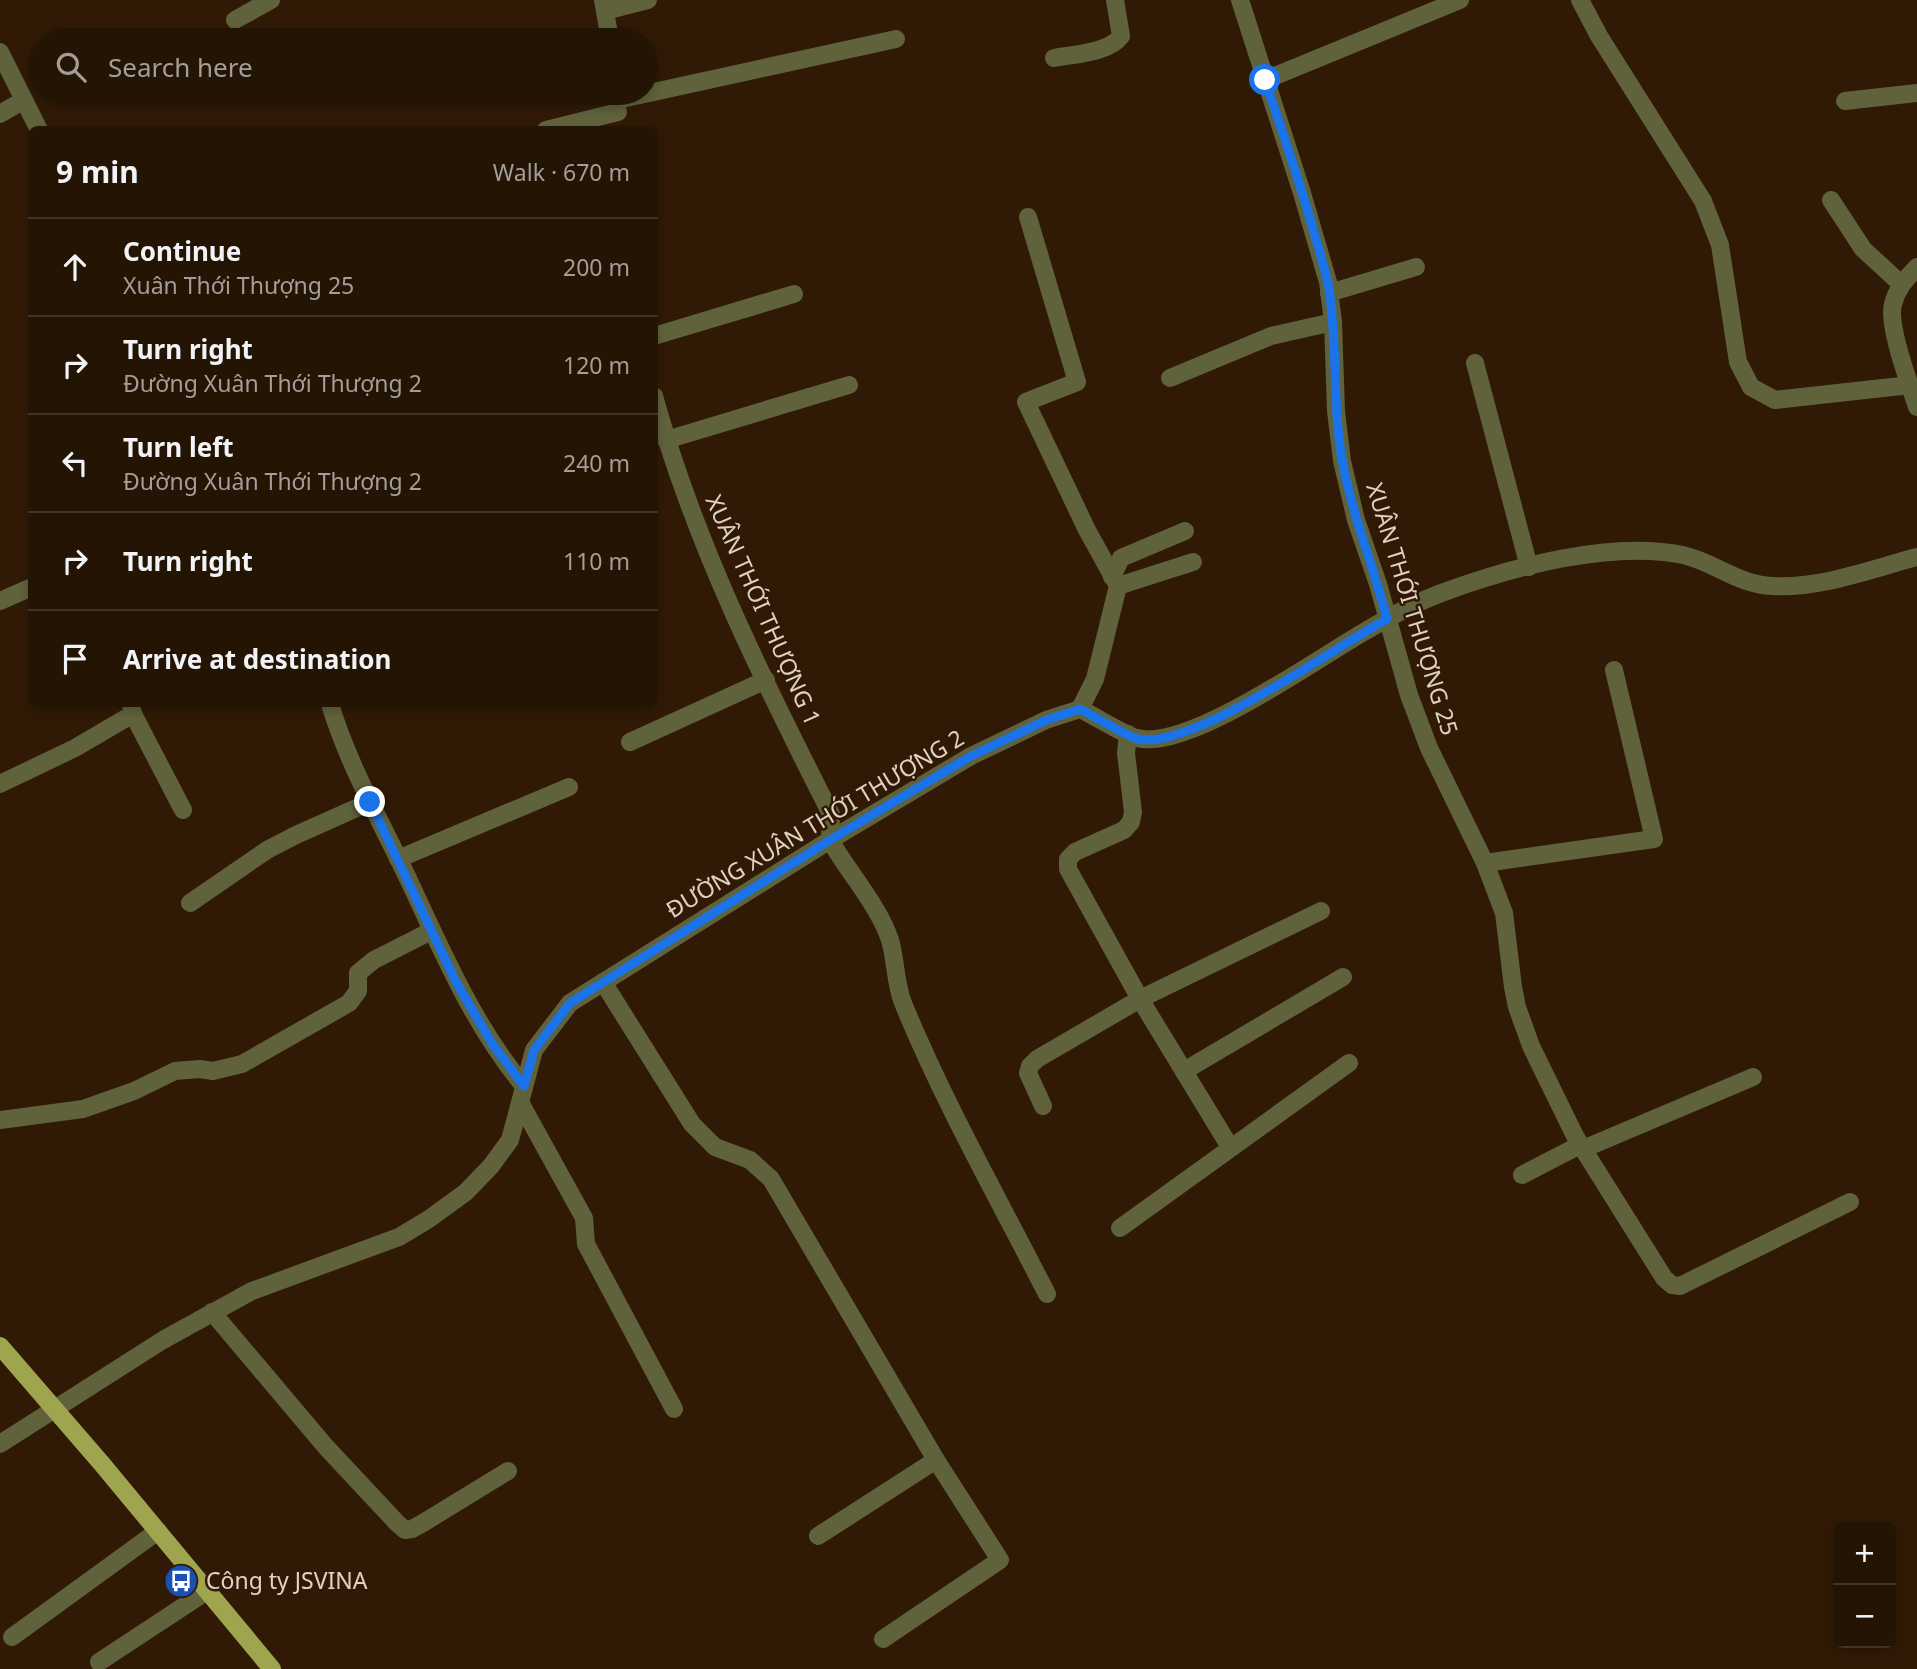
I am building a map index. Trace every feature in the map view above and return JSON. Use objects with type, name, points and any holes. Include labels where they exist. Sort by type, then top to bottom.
[{"type":"main road","points":[[0,1346],[272,1669]]},
{"type":"street","points":[[235,20],[271,0]]},
{"type":"street","points":[[608,28],[604,5],[648,0]]},
{"type":"street","points":[[1054,58],[1116,43],[1121,36],[1115,0]]},
{"type":"street","name":"XUÂN THỚI THƯỢNG 25","points":[[1240,0],[1302,193],[1329,293],[1333,322],[1336,411],[1342,461],[1356,520],[1378,584],[1409,695],[1429,748],[1485,863],[1504,913],[1513,987],[1522,1024],[1581,1147],[1664,1278],[1675,1286],[1680,1286],[1850,1202]]},
{"type":"street","points":[[1265,80],[1460,0]]},
{"type":"street","points":[[1580,0],[1599,36],[1703,201],[1720,245],[1738,362],[1751,387],[1775,400],[1910,385]]},
{"type":"street","points":[[658,99],[895,39]]},
{"type":"street","points":[[0,52],[37,126]]},
{"type":"street","points":[[1845,101],[1917,93]]},
{"type":"street","points":[[0,114],[24,100]]},
{"type":"street","points":[[560,126],[618,109]]},
{"type":"street","points":[[1831,200],[1863,249],[1901,284]]},
{"type":"street","points":[[1028,217],[1077,382],[1026,402],[1087,530],[1115,581]]},
{"type":"street","points":[[1329,293],[1416,267]]},
{"type":"street","points":[[1917,267],[1901,284],[1892,306],[1897,341],[1917,407]]},
{"type":"street","points":[[658,335],[794,294]]},
{"type":"street","points":[[1170,378],[1271,336],[1333,322]]},
{"type":"street","points":[[1475,363],[1529,568]]},
{"type":"street","points":[[666,440],[849,385]]},
{"type":"street","name":"XUÂN THỚI THƯỢNG 1","points":[[658,411],[688,503],[766,680],[831,814],[830,840]]},
{"type":"street","points":[[1185,531],[1121,558],[1095,679],[1080,709],[1137,739],[1185,732],[1265,692],[1387,619],[1444,592],[1578,555],[1624,551],[1684,555],[1744,581],[1772,586],[1813,583],[1917,557]]},
{"type":"street","points":[[1115,581],[1193,562]]},
{"type":"street","points":[[0,601],[28,589]]},
{"type":"street","points":[[1485,863],[1654,839],[1614,670]]},
{"type":"street","points":[[630,742],[766,680]]},
{"type":"street","points":[[331,707],[370,802],[456,982],[493,1045],[524,1086]]},
{"type":"street","points":[[0,784],[75,748],[132,708],[183,810]]},
{"type":"street","name":"ĐƯỜNG XUÂN THỚI THƯỢNG 2","points":[[0,1444],[54,1408],[253,1290],[399,1237],[429,1219],[466,1192],[491,1166],[510,1140],[534,1050],[570,1003],[830,840],[971,756],[1046,720],[1080,709]]},
{"type":"street","points":[[1128,734],[1126,753],[1133,812],[1131,822],[1124,830],[1075,852],[1068,859],[1069,869],[1140,999],[1230,1147]]},
{"type":"street","points":[[398,859],[569,787]]},
{"type":"street","points":[[190,903],[267,850],[370,802]]},
{"type":"street","points":[[830,840],[875,910],[890,940],[902,1000],[945,1093],[1047,1294]]},
{"type":"street","points":[[1043,1106],[1028,1073],[1030,1066],[1037,1059],[1140,999],[1321,911]]},
{"type":"street","points":[[0,1120],[83,1109],[134,1091],[174,1071],[213,1071],[242,1064],[349,1003],[358,991],[358,973],[374,961],[432,931]]},
{"type":"street","points":[[1184,1071],[1343,977]]},
{"type":"street","points":[[603,982],[692,1124],[715,1147],[750,1160],[771,1179],[936,1460],[1000,1560],[883,1639]]},
{"type":"street","points":[[1119,1228],[1349,1063]]},
{"type":"street","points":[[1522,1175],[1581,1147],[1753,1077]]},
{"type":"street","points":[[521,1104],[584,1218],[586,1244],[674,1409]]},
{"type":"street","points":[[212,1312],[326,1447],[405,1530],[412,1529],[508,1471]]},
{"type":"street","points":[[818,1536],[936,1460]]},
{"type":"street","points":[[12,1637],[158,1531]]},
{"type":"street","points":[[99,1662],[207,1591]]},
{"type":"place","name":"Công ty JSVINA","points":[[181,1581]]},
{"type":"route","points":[[370,802],[456,982],[493,1045],[524,1086],[534,1050],[570,1003],[830,840],[971,756],[1046,720],[1080,709],[1137,739],[1185,732],[1265,692],[1387,619],[1356,520],[1342,461],[1328,282],[1265,80]]}]
